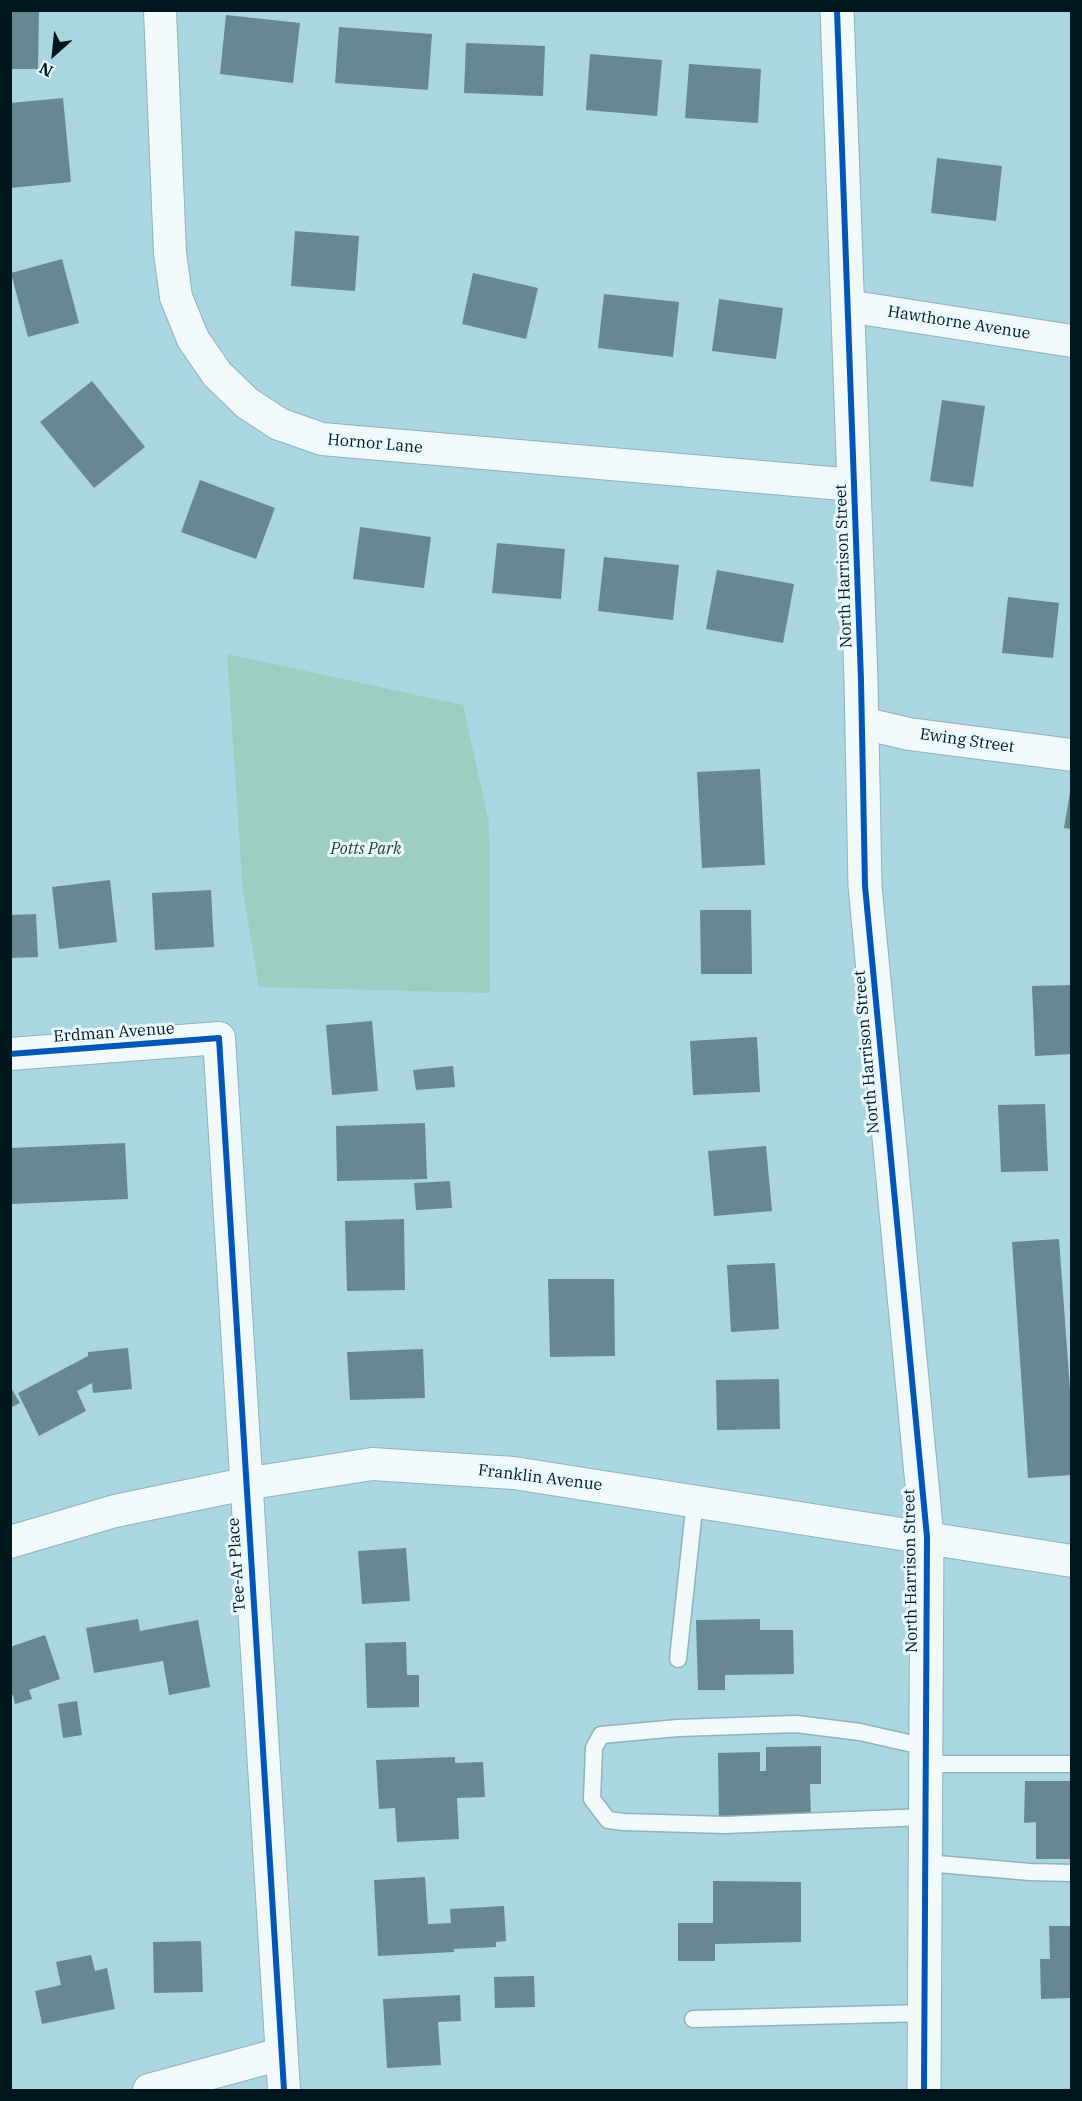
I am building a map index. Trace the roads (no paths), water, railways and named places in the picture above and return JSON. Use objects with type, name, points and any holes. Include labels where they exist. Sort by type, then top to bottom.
[{"type":"street","name":"Hornor Lane","points":[[160,10],[170,253],[176,297],[193,339],[217,374],[247,403],[279,424],[322,440],[854,485]]},
{"type":"street","name":"North Harrison Street","points":[[837,10],[862,723],[865,886],[927,1537],[924,2091]]},
{"type":"street","name":"Hawthorne Avenue","points":[[847,306],[1071,341]]},
{"type":"street","name":"Ewing Street","points":[[862,723],[909,734],[1071,755]]},
{"type":"street","name":"Erdman Avenue","points":[[10,1054],[219,1038]]},
{"type":"street","name":"Tee-Ar Place","points":[[219,1038],[284,2091]]},
{"type":"street","name":"Franklin Avenue","points":[[10,1542],[114,1511],[245,1484],[372,1464],[436,1466],[514,1473],[1071,1561]]},
{"type":"street","points":[[149,2091],[281,2054]]},
{"type":"lane","points":[[678,1659],[695,1500]]},
{"type":"lane","points":[[925,1817],[725,1825],[608,1820],[592,1799],[594,1748],[601,1735],[678,1728],[796,1724],[860,1732],[926,1756],[1071,1764]]},
{"type":"lane","points":[[926,1863],[1029,1872],[1071,1873]]},
{"type":"lane","points":[[693,2019],[925,2013]]},
{"type":"park label","name":"Potts Park","points":[[366,849]]}]
